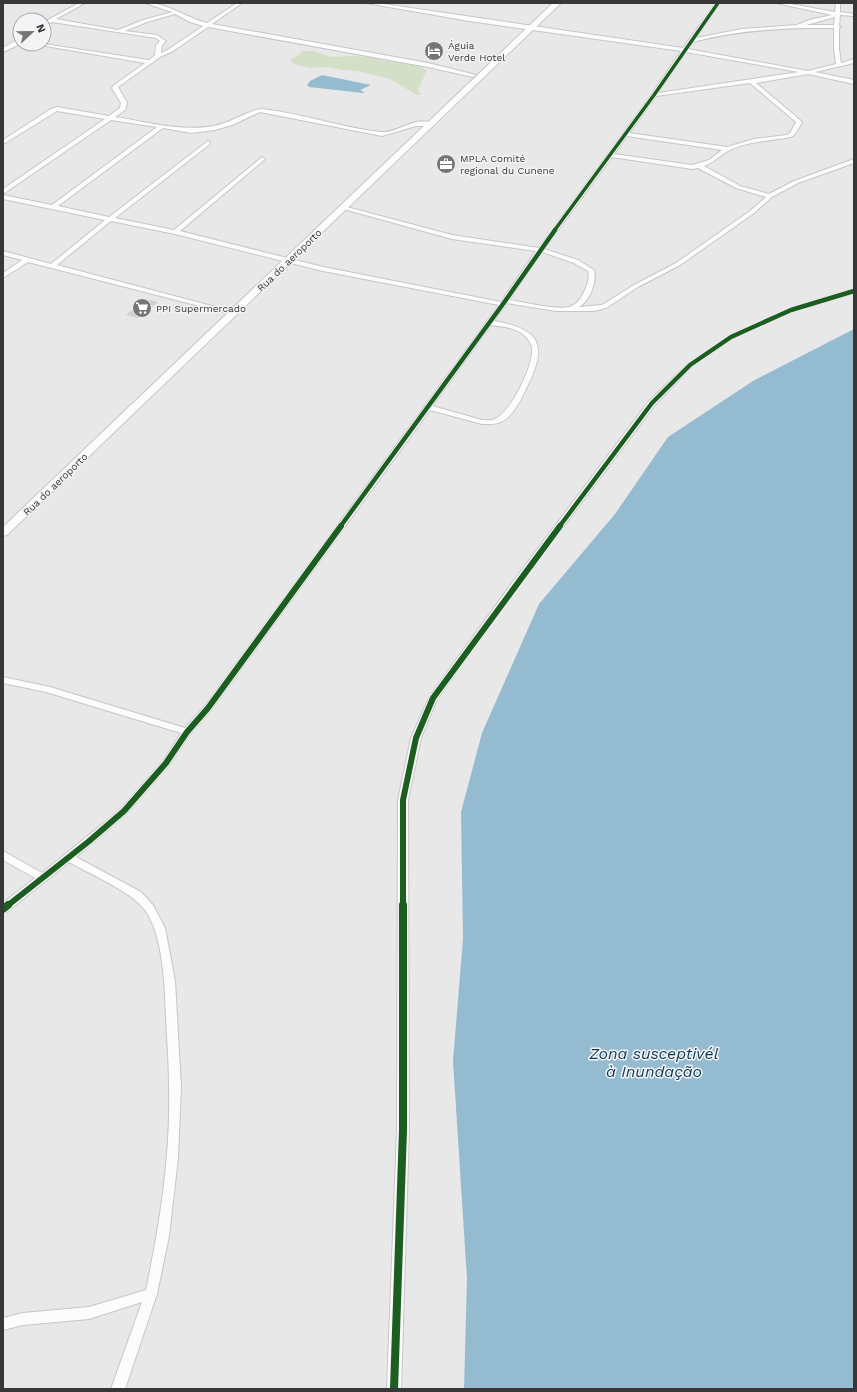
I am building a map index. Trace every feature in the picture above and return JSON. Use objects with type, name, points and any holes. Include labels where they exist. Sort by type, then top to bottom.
[{"type":"main road","name":"Rua do aeroporto","points":[[3,533],[285,259],[528,27],[549,3]]},
{"type":"main road","name":"Rua do aeroporto","points":[[3,521],[225,311],[343,208],[473,74],[557,3]]},
{"type":"street","points":[[52,19],[83,3]]},
{"type":"street","points":[[147,3],[166,7],[192,21],[207,25],[473,74]]},
{"type":"street","points":[[3,192],[123,109],[124,103],[115,88],[116,86],[149,62],[171,50],[240,3]]},
{"type":"street","points":[[368,3],[764,63],[854,82]]},
{"type":"street","points":[[3,909],[69,858],[124,811],[166,763],[187,732],[208,708],[428,407],[609,155],[654,95],[690,41],[718,3]]},
{"type":"street","points":[[778,3],[838,15]]},
{"type":"street","points":[[838,3],[838,27],[835,52],[839,64]]},
{"type":"street","points":[[117,32],[145,21],[177,12]]},
{"type":"street","points":[[796,27],[817,19],[838,15],[854,15]]},
{"type":"street","points":[[52,20],[117,32],[134,33],[162,39],[163,41],[159,45],[158,56]]},
{"type":"street","points":[[690,41],[706,37],[755,30],[796,27],[838,27]]},
{"type":"street","points":[[52,46],[149,62]]},
{"type":"street","points":[[654,95],[752,82],[809,72],[854,61]]},
{"type":"street","points":[[625,134],[726,149],[758,140],[789,136],[792,134],[799,123],[752,82]]},
{"type":"street","points":[[3,142],[52,110],[61,109],[191,131],[230,124],[257,110],[382,134],[393,132],[406,126],[426,124]]},
{"type":"street","points":[[54,206],[162,126]]},
{"type":"street","points":[[53,265],[208,143]]},
{"type":"street","points":[[609,155],[686,167],[699,166],[718,158],[726,149]]},
{"type":"street","points":[[175,232],[262,159]]},
{"type":"street","points":[[3,197],[54,206],[175,232],[333,271],[504,302],[556,309],[594,309],[604,307],[612,303],[636,286],[678,264],[752,212],[770,196],[796,182],[854,161]]},
{"type":"street","points":[[699,166],[733,186],[770,196]]},
{"type":"street","points":[[343,208],[450,236],[501,243],[569,259],[591,270],[592,275],[588,290],[581,302],[573,308]]},
{"type":"street","points":[[3,253],[225,311]]},
{"type":"street","points":[[3,276],[28,259]]},
{"type":"street","points":[[394,1389],[403,1130],[403,800],[416,738],[433,698],[515,585],[652,403],[690,365],[731,337],[791,310],[854,291]]},
{"type":"street","points":[[428,407],[482,422],[491,422],[498,421],[504,417],[518,398],[534,361],[535,345],[529,336],[518,328],[489,322]]},
{"type":"street","points":[[3,680],[47,689],[187,732]]},
{"type":"street","points":[[3,855],[42,878]]},
{"type":"street","points":[[69,858],[136,895],[149,908],[160,928],[170,980],[175,1087],[172,1158],[163,1236],[151,1294],[118,1389]]},
{"type":"street","points":[[3,1324],[23,1319],[89,1313],[151,1294]]},
{"type":"green space","points":[[301,51],[313,51],[331,57],[356,56],[376,58],[384,61],[416,64],[427,71],[418,89],[421,95],[417,95],[390,79],[357,71],[328,67],[309,68],[294,64],[290,60],[300,54]]},
{"type":"water","points":[[322,75],[371,85],[360,90],[364,92],[363,93],[309,87],[307,85],[310,81]]},
{"type":"water","name":"Zona susceptivél à Inundação","points":[[854,329],[854,1389],[464,1389],[467,1279],[453,1061],[463,939],[461,812],[482,733],[539,604],[615,514],[668,437],[753,381]]},
{"type":"building","name":"PPI Supermercado","points":[[146,299],[158,302],[138,318],[126,315]]},
{"type":"cycle path","points":[[3,909],[88,842],[124,811],[166,763],[187,732],[208,708],[503,304],[654,95],[718,3]]},
{"type":"cycle path","points":[[394,1389],[403,1130],[403,800],[416,738],[433,698],[515,585],[652,403],[690,365],[731,337],[791,310],[854,291]]},
{"type":"place","name":"Águia Verde Hotel","points":[[434,51]]},
{"type":"place","name":"MPLA Comité regional du Cunene","points":[[446,164]]},
{"type":"place","name":"PPI Supermercado","points":[[142,308]]}]
